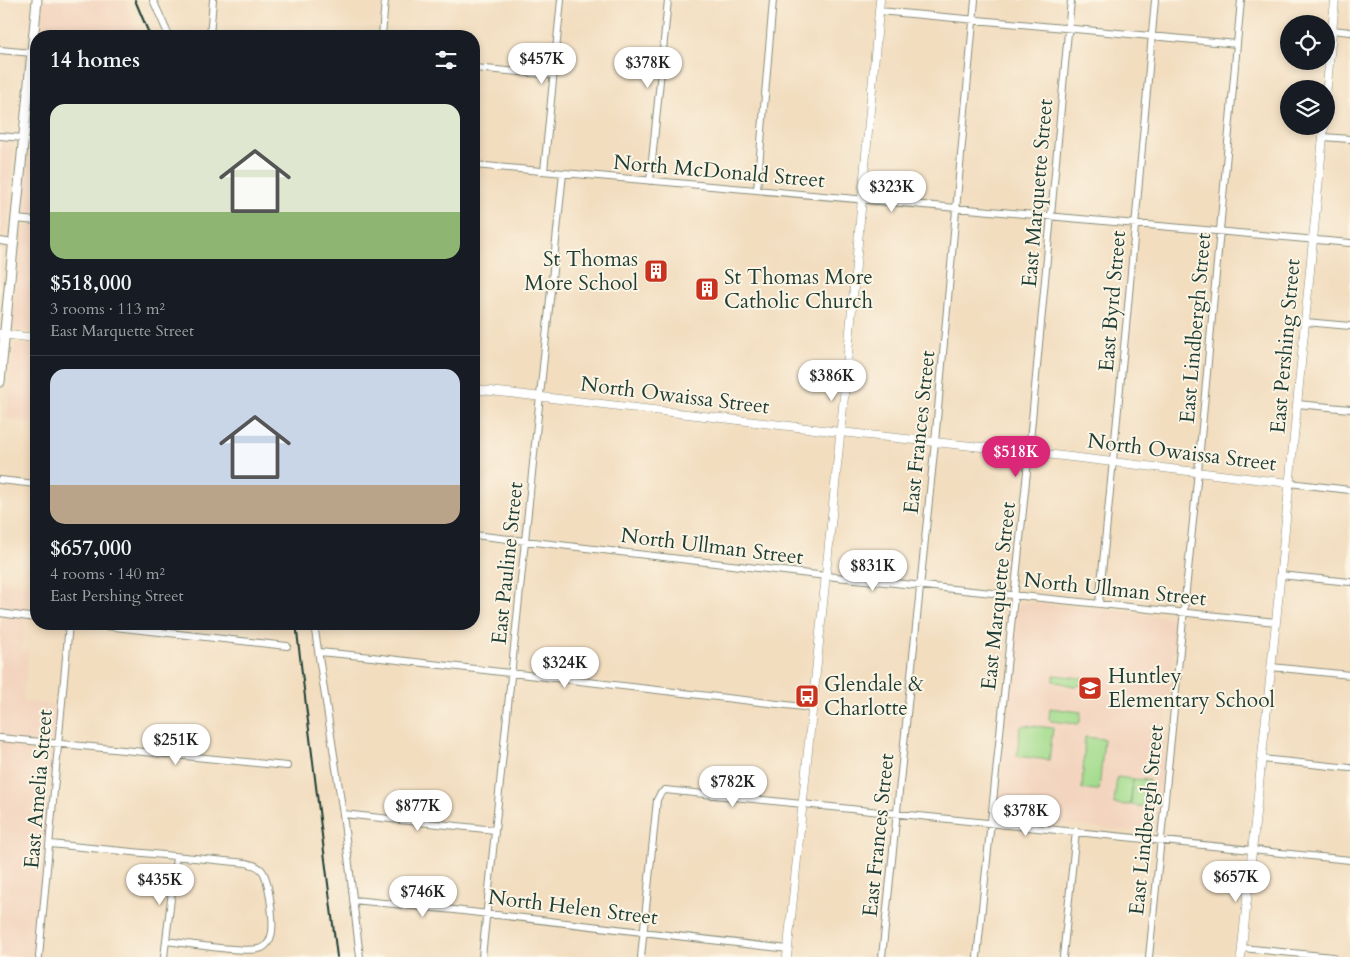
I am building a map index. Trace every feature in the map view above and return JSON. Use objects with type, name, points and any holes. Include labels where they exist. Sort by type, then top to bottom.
[{"type":"main road","points":[[34,30],[37,0]]},
{"type":"main road","points":[[0,382],[2,334],[14,243],[30,72]]},
{"type":"street","points":[[153,0],[166,30]]},
{"type":"street","points":[[210,30],[213,0]]},
{"type":"street","points":[[382,30],[385,0]]},
{"type":"street","points":[[544,171],[560,0]]},
{"type":"street","points":[[650,181],[668,0]]},
{"type":"street","points":[[757,190],[773,0]]},
{"type":"street","points":[[788,953],[840,432],[880,0]]},
{"type":"street","name":"East Frances Street","points":[[882,957],[935,442],[975,0]]},
{"type":"street","name":"East Marquette Street","points":[[977,957],[1029,452],[1071,0]]},
{"type":"street","name":"East Byrd Street","points":[[1099,604],[1114,462],[1155,0]]},
{"type":"street","name":"East Lindbergh Street","points":[[1149,957],[1198,472],[1241,0]]},
{"type":"street","points":[[1334,15],[1335,0]]},
{"type":"street","points":[[879,11],[1237,44]]},
{"type":"street","points":[[1335,30],[1350,32]]},
{"type":"street","points":[[0,50],[30,53]]},
{"type":"street","points":[[480,69],[553,75]]},
{"type":"street","points":[[0,136],[23,138]]},
{"type":"street","points":[[1323,136],[1350,139]]},
{"type":"street","name":"East Pershing Street","points":[[1241,957],[1290,483],[1323,136]]},
{"type":"street","name":"North McDonald Street","points":[[480,166],[1350,243]]},
{"type":"street","name":"East Pauline Street","points":[[482,957],[563,173]]},
{"type":"street","points":[[16,220],[30,221]]},
{"type":"street","points":[[0,241],[14,243]]},
{"type":"street","points":[[1305,322],[1350,326]]},
{"type":"street","points":[[2,334],[30,337]]},
{"type":"street","name":"North Owaissa Street","points":[[480,390],[1350,490]]},
{"type":"street","points":[[1297,404],[1350,409]]},
{"type":"street","points":[[0,480],[30,483]]},
{"type":"street","name":"North Ullman Street","points":[[480,536],[826,576],[1276,622]]},
{"type":"street","points":[[1280,575],[1350,582]]},
{"type":"street","points":[[0,613],[30,617]]},
{"type":"street","name":"East Amelia Street","points":[[39,957],[68,630]]},
{"type":"street","points":[[142,630],[287,646]]},
{"type":"street","points":[[315,630],[343,814],[360,957]]},
{"type":"street","points":[[318,652],[812,708]]},
{"type":"street","points":[[1271,667],[1350,675]]},
{"type":"street","points":[[0,738],[287,766]]},
{"type":"street","points":[[1262,759],[1350,768]]},
{"type":"street","points":[[641,957],[657,800],[665,790],[1350,860]]},
{"type":"street","points":[[343,814],[495,830]]},
{"type":"street","points":[[1063,957],[1076,831]]},
{"type":"street","points":[[50,844],[246,864],[259,868],[263,872],[268,889],[272,936],[264,947],[255,949],[166,941]]},
{"type":"street","points":[[164,957],[176,856]]},
{"type":"street","name":"North Helen Street","points":[[353,900],[643,932],[788,953]]},
{"type":"street","points":[[1242,948],[1333,957]]},
{"type":"shaded area","points":[[44,0],[124,0],[137,30],[41,30]]},
{"type":"shaded area","points":[[0,140],[11,141],[13,148],[7,229],[3,235],[0,234]]},
{"type":"shaded area","points":[[30,143],[30,215],[27,214],[24,208]]},
{"type":"shaded area","points":[[23,225],[30,226],[30,330],[12,329]]},
{"type":"shaded area","points":[[14,344],[30,345],[30,422],[6,419]]},
{"type":"shaded area","points":[[0,581],[29,585],[22,650],[28,651],[23,702],[57,705],[35,957],[0,957]]},
{"type":"shaded area","name":"Huntley Elementary School","points":[[1026,602],[1177,618],[1154,833],[1002,819],[998,817],[1018,606],[1020,603]]},
{"type":"green space","points":[[1054,675],[1091,679],[1091,684],[1073,686],[1053,681]]},
{"type":"green space","points":[[1050,708],[1081,712],[1080,722],[1077,724],[1051,721],[1049,719]]},
{"type":"green space","points":[[1024,725],[1053,728],[1049,760],[1017,756],[1020,728]]},
{"type":"green space","points":[[1085,737],[1104,739],[1099,790],[1082,789]]},
{"type":"green space","points":[[1117,777],[1133,779],[1130,805],[1114,804]]},
{"type":"green space","points":[[1133,779],[1149,780],[1147,807],[1131,805]]},
{"type":"railway","points":[[135,0],[148,30]]},
{"type":"railway","points":[[297,630],[337,957]]},
{"type":"place","name":"St Thomas More School","points":[[656,271]]},
{"type":"place","name":"St Thomas More Catholic Church","points":[[707,289]]},
{"type":"place","name":"Huntley Elementary School","points":[[1090,688]]},
{"type":"place","name":"Glendale & Charlotte","points":[[807,696]]}]
